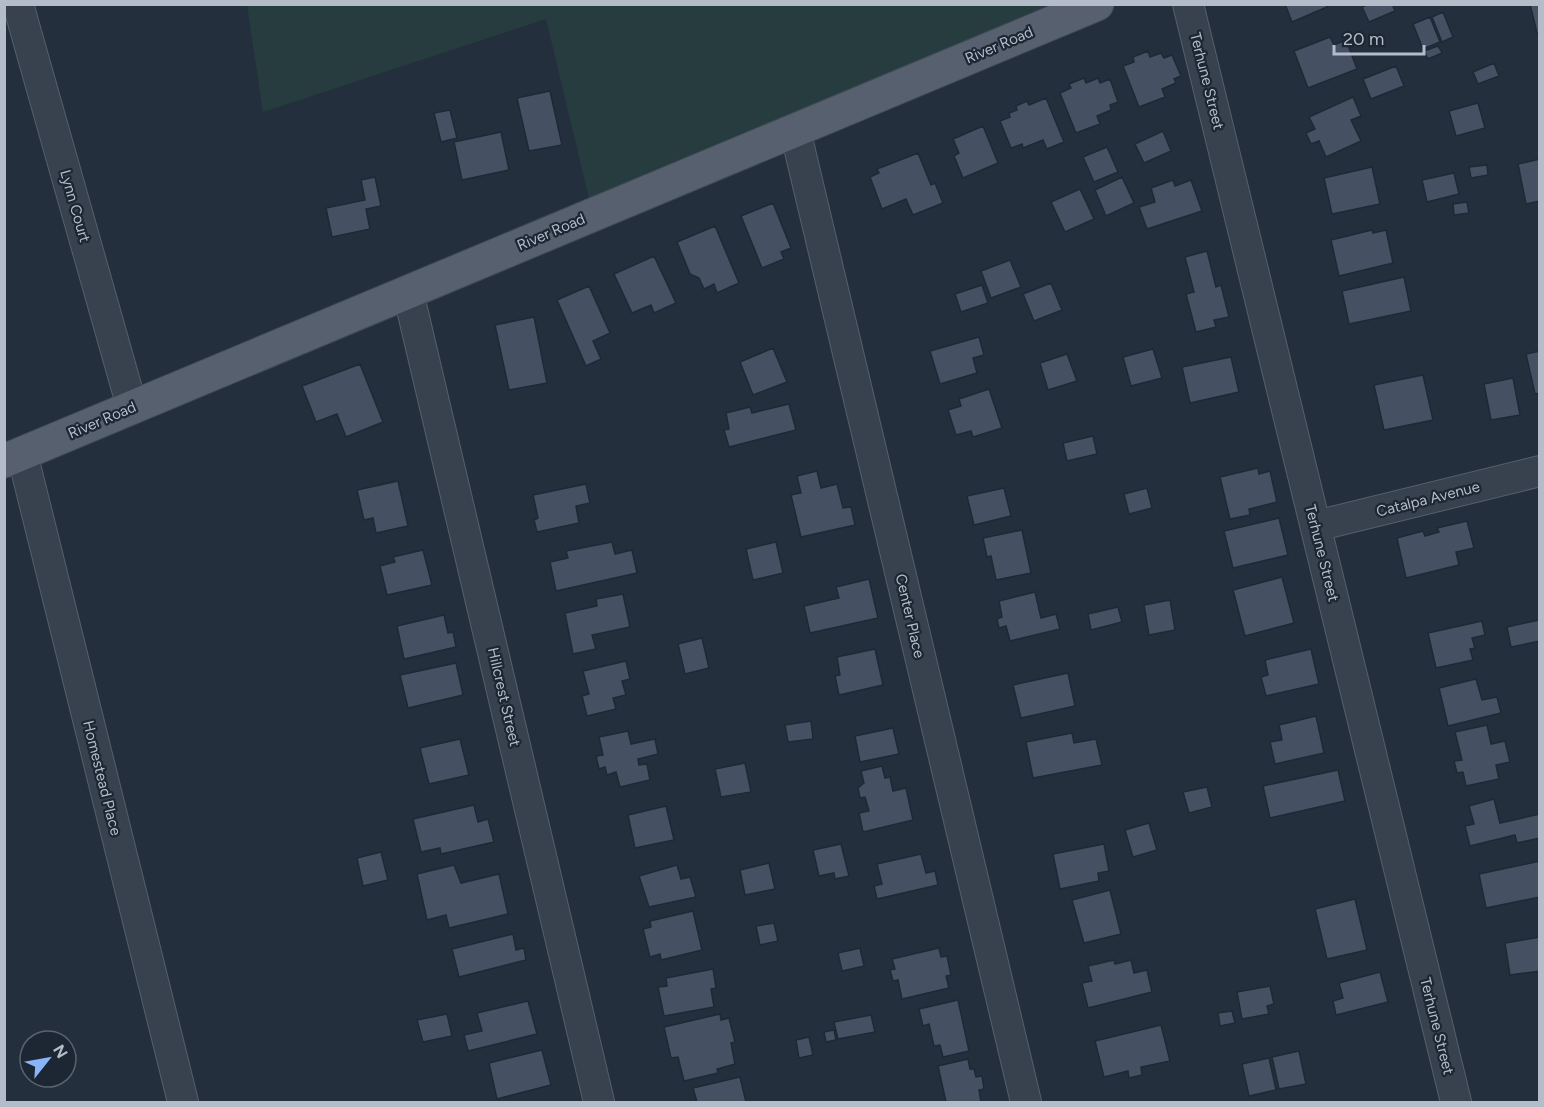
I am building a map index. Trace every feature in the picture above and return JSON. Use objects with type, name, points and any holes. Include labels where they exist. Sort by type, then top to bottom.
[{"type":"main road","name":"River Road","points":[[13,457],[1097,4]]},
{"type":"street","name":"Lynn Court","points":[[18,4],[132,407]]},
{"type":"street","name":"Terhune Street","points":[[1188,4],[1456,1102]]},
{"type":"street","name":"Center Place","points":[[795,130],[1026,1102]]},
{"type":"street","name":"Hillcrest Street","points":[[408,292],[599,1102]]},
{"type":"street","name":"Homestead Place","points":[[13,457],[183,1102]]},
{"type":"street","name":"Catalpa Avenue","points":[[1316,526],[1539,471]]},
{"type":"green space","points":[[247,5],[1097,5],[593,215],[546,19],[263,112]]},
{"type":"building","points":[[1285,4],[1326,4],[1327,7],[1292,22]]},
{"type":"building","points":[[1369,4],[1392,4],[1395,11],[1369,22],[1362,7]]},
{"type":"building","points":[[1530,4],[1540,4],[1540,33],[1537,33]]},
{"type":"building","points":[[1443,12],[1453,37],[1442,42],[1432,17]]},
{"type":"building","points":[[1430,17],[1440,42],[1423,49],[1413,24]]},
{"type":"building","points":[[1330,37],[1334,45],[1346,40],[1357,69],[1308,88],[1294,51]]},
{"type":"building","points":[[1438,46],[1442,53],[1428,59],[1424,51]]},
{"type":"building","points":[[1148,51],[1150,57],[1161,53],[1164,58],[1172,55],[1181,76],[1174,79],[1176,83],[1162,89],[1165,97],[1139,107],[1123,66],[1134,62],[1133,57]]},
{"type":"building","points":[[1494,63],[1499,76],[1478,84],[1473,72]]},
{"type":"building","points":[[1396,66],[1404,86],[1371,99],[1363,79]]},
{"type":"building","points":[[1084,78],[1086,83],[1098,78],[1100,83],[1110,79],[1118,102],[1110,105],[1111,110],[1097,116],[1100,124],[1076,133],[1060,93],[1071,88],[1069,84]]},
{"type":"building","points":[[550,91],[562,145],[529,151],[517,98]]},
{"type":"building","points":[[1353,97],[1361,116],[1351,120],[1361,141],[1326,157],[1319,141],[1311,144],[1306,133],[1315,129],[1309,117]]},
{"type":"building","points":[[1046,98],[1064,142],[1047,149],[1043,140],[1023,148],[1022,144],[1011,148],[1000,121],[1010,117],[1009,113],[1017,110],[1016,106],[1027,101],[1029,105]]},
{"type":"building","points":[[1478,103],[1485,128],[1456,136],[1449,111]]},
{"type":"building","points":[[450,110],[457,138],[441,142],[434,113]]},
{"type":"building","points":[[983,126],[998,163],[963,178],[954,156],[959,153],[953,139]]},
{"type":"building","points":[[1163,131],[1171,151],[1144,163],[1135,144]]},
{"type":"building","points":[[501,132],[509,170],[462,180],[454,142]]},
{"type":"building","points":[[1107,147],[1118,172],[1094,182],[1083,157]]},
{"type":"building","points":[[918,153],[931,185],[935,183],[943,203],[913,215],[906,199],[882,209],[870,177],[879,173],[877,169]]},
{"type":"building","points":[[1540,159],[1540,201],[1526,204],[1518,164]]},
{"type":"building","points":[[1487,165],[1488,175],[1471,178],[1469,167]]},
{"type":"building","points":[[1372,167],[1380,204],[1332,214],[1324,178]]},
{"type":"building","points":[[1454,173],[1459,194],[1427,202],[1422,180]]},
{"type":"building","points":[[375,177],[381,206],[366,209],[370,229],[332,237],[326,208],[365,200],[361,180]]},
{"type":"building","points":[[1122,177],[1134,203],[1106,216],[1095,190]]},
{"type":"building","points":[[1173,180],[1175,186],[1191,180],[1202,211],[1147,229],[1139,207],[1155,202],[1151,188]]},
{"type":"building","points":[[1080,189],[1094,219],[1065,232],[1051,202]]},
{"type":"building","points":[[1467,202],[1469,213],[1454,215],[1453,204]]},
{"type":"building","points":[[773,203],[791,248],[781,252],[784,259],[762,268],[741,216]]},
{"type":"building","points":[[715,226],[739,283],[717,293],[714,284],[704,289],[699,278],[690,274],[677,242]]},
{"type":"building","points":[[1372,230],[1373,233],[1386,230],[1393,263],[1339,276],[1331,240]]},
{"type":"building","points":[[1207,251],[1216,287],[1221,285],[1229,317],[1214,320],[1216,327],[1196,332],[1186,294],[1194,292],[1185,257]]},
{"type":"building","points":[[654,256],[676,303],[654,313],[651,305],[632,313],[614,274]]},
{"type":"building","points":[[1010,260],[1021,287],[991,298],[981,271]]},
{"type":"building","points":[[1404,277],[1411,311],[1349,324],[1342,291]]},
{"type":"building","points":[[1051,283],[1062,310],[1034,321],[1023,294]]},
{"type":"building","points":[[982,285],[988,303],[961,312],[955,294]]},
{"type":"building","points":[[589,286],[610,333],[593,341],[601,359],[586,366],[557,300]]},
{"type":"building","points":[[534,317],[547,383],[509,390],[495,325]]},
{"type":"building","points":[[979,337],[984,355],[973,358],[977,373],[940,384],[930,351]]},
{"type":"building","points":[[773,348],[787,382],[753,395],[740,362]]},
{"type":"building","points":[[1153,349],[1162,378],[1131,386],[1123,357]]},
{"type":"building","points":[[1540,351],[1540,393],[1535,394],[1526,354]]},
{"type":"building","points":[[1067,354],[1077,381],[1048,390],[1040,363]]},
{"type":"building","points":[[1231,357],[1239,392],[1190,403],[1182,367]]},
{"type":"building","points":[[360,364],[383,422],[346,437],[337,414],[316,422],[302,386]]},
{"type":"building","points":[[1423,375],[1433,420],[1384,430],[1374,385]]},
{"type":"building","points":[[1513,378],[1520,415],[1491,420],[1484,384]]},
{"type":"building","points":[[989,389],[1002,428],[973,437],[971,431],[956,435],[948,410],[961,406],[959,399]]},
{"type":"building","points":[[789,404],[796,430],[729,447],[724,430],[729,429],[726,413],[750,407],[752,413]]},
{"type":"building","points":[[1093,436],[1097,454],[1067,461],[1063,443]]},
{"type":"building","points":[[1258,468],[1259,474],[1270,471],[1277,502],[1249,509],[1250,515],[1230,519],[1220,477]]},
{"type":"building","points":[[817,471],[821,488],[837,484],[843,508],[851,507],[855,525],[801,537],[791,495],[801,493],[797,476]]},
{"type":"building","points":[[398,481],[408,526],[376,533],[373,518],[364,520],[357,490]]},
{"type":"building","points":[[586,484],[590,503],[576,506],[579,523],[537,532],[534,520],[538,518],[533,495]]},
{"type":"building","points":[[1004,488],[1011,516],[974,525],[967,496]]},
{"type":"building","points":[[1147,488],[1152,508],[1129,514],[1124,494]]},
{"type":"building","points":[[1279,518],[1288,555],[1233,568],[1224,531]]},
{"type":"building","points":[[1467,521],[1474,548],[1456,552],[1459,565],[1406,578],[1397,538],[1423,531],[1425,536],[1439,532],[1437,528]]},
{"type":"building","points":[[1022,530],[1031,573],[996,580],[991,556],[987,557],[983,538]]},
{"type":"building","points":[[612,542],[615,554],[632,550],[637,573],[556,591],[550,562],[568,558],[566,551]]},
{"type":"building","points":[[776,542],[783,573],[753,580],[746,549]]},
{"type":"building","points":[[423,550],[432,585],[387,595],[380,566],[395,562],[393,557]]},
{"type":"building","points":[[1282,577],[1294,623],[1245,636],[1233,590]]},
{"type":"building","points":[[869,579],[878,618],[810,633],[804,606],[839,598],[836,587]]},
{"type":"building","points":[[1035,592],[1041,618],[1056,614],[1060,629],[1010,641],[1006,626],[999,628],[997,619],[1002,617],[999,601]]},
{"type":"building","points":[[623,594],[630,627],[592,635],[596,649],[573,654],[565,613],[597,606],[596,599]]},
{"type":"building","points":[[1170,600],[1175,630],[1149,635],[1144,605]]},
{"type":"building","points":[[1118,607],[1122,622],[1091,630],[1088,614]]},
{"type":"building","points":[[444,615],[448,633],[453,632],[456,647],[404,659],[397,626]]},
{"type":"building","points":[[1539,620],[1540,641],[1511,647],[1507,627]]},
{"type":"building","points":[[1482,621],[1485,635],[1472,638],[1475,648],[1470,649],[1473,660],[1436,668],[1428,633]]},
{"type":"building","points":[[702,638],[709,668],[685,674],[678,644]]},
{"type":"building","points":[[875,649],[883,685],[839,695],[835,676],[840,675],[837,657]]},
{"type":"building","points":[[1311,649],[1319,684],[1266,696],[1261,677],[1268,675],[1265,660]]},
{"type":"building","points":[[626,661],[630,679],[622,681],[626,695],[613,698],[616,709],[587,716],[582,696],[589,694],[583,671]]},
{"type":"building","points":[[456,663],[463,695],[408,708],[400,675]]},
{"type":"building","points":[[1068,673],[1075,706],[1021,718],[1013,685]]},
{"type":"building","points":[[1476,679],[1482,700],[1497,697],[1501,713],[1448,726],[1439,688]]},
{"type":"building","points":[[1316,716],[1324,753],[1275,764],[1270,742],[1282,740],[1279,725]]},
{"type":"building","points":[[811,721],[813,739],[788,742],[785,725]]},
{"type":"building","points":[[1487,725],[1491,744],[1505,741],[1510,762],[1496,765],[1499,779],[1466,786],[1463,772],[1457,773],[1454,761],[1462,760],[1455,732]]},
{"type":"building","points":[[893,728],[899,754],[860,762],[855,736]]},
{"type":"building","points":[[628,731],[631,744],[655,739],[658,754],[638,759],[639,765],[647,764],[650,780],[620,787],[616,772],[607,775],[605,767],[599,769],[596,756],[603,755],[599,737]]},
{"type":"building","points":[[1072,733],[1074,743],[1096,739],[1102,765],[1033,778],[1026,742]]},
{"type":"building","points":[[460,739],[469,775],[429,784],[420,748]]},
{"type":"building","points":[[745,763],[751,792],[721,797],[715,769]]},
{"type":"building","points":[[882,766],[885,778],[890,777],[893,791],[906,788],[913,820],[863,832],[859,813],[869,811],[865,797],[860,798],[858,788],[864,783],[861,771]]},
{"type":"building","points":[[1338,770],[1345,801],[1270,818],[1263,786]]},
{"type":"building","points":[[1207,787],[1212,807],[1189,813],[1183,792]]},
{"type":"building","points":[[1494,799],[1500,823],[1540,814],[1540,838],[1517,843],[1515,835],[1470,846],[1465,826],[1474,824],[1469,806]]},
{"type":"building","points":[[474,805],[478,822],[488,819],[494,842],[441,854],[440,848],[421,852],[413,819]]},
{"type":"building","points":[[666,806],[674,840],[635,848],[628,815]]},
{"type":"building","points":[[1149,823],[1157,850],[1133,857],[1125,830]]},
{"type":"building","points":[[841,844],[849,876],[835,879],[834,873],[819,876],[813,850]]},
{"type":"building","points":[[1104,844],[1109,871],[1098,873],[1099,881],[1060,889],[1053,854]]},
{"type":"building","points":[[381,852],[388,880],[363,886],[357,858]]},
{"type":"building","points":[[921,854],[926,873],[935,871],[938,885],[877,899],[874,886],[882,884],[877,864]]},
{"type":"building","points":[[1540,861],[1540,897],[1486,908],[1479,874]]},
{"type":"building","points":[[769,863],[775,889],[745,895],[740,870]]},
{"type":"building","points":[[454,865],[461,883],[499,874],[508,914],[449,928],[446,915],[427,920],[417,874]]},
{"type":"building","points":[[677,865],[681,879],[690,877],[696,897],[649,907],[639,876]]},
{"type":"building","points":[[1110,890],[1121,934],[1084,943],[1072,900]]},
{"type":"building","points":[[1355,899],[1367,950],[1327,959],[1315,909]]},
{"type":"building","points":[[693,911],[702,950],[661,960],[660,954],[650,957],[643,929],[651,927],[650,921]]},
{"type":"building","points":[[774,923],[778,941],[760,945],[756,926]]},
{"type":"building","points":[[513,934],[516,950],[524,948],[526,960],[459,977],[452,949]]},
{"type":"building","points":[[1540,937],[1540,971],[1510,975],[1505,943]]},
{"type":"building","points":[[860,948],[864,966],[842,971],[838,953]]},
{"type":"building","points":[[939,948],[941,957],[947,956],[951,975],[946,976],[949,988],[902,999],[898,980],[893,981],[890,970],[895,969],[892,959]]},
{"type":"building","points":[[1114,960],[1115,964],[1131,960],[1134,973],[1147,970],[1152,992],[1088,1008],[1082,983],[1092,981],[1088,966]]},
{"type":"building","points":[[713,969],[716,988],[711,989],[714,1007],[664,1016],[658,987],[667,986],[666,978]]},
{"type":"building","points":[[1380,972],[1388,1002],[1336,1015],[1333,1001],[1343,998],[1339,983]]},
{"type":"building","points":[[1270,986],[1274,1004],[1267,1006],[1269,1014],[1242,1019],[1237,992]]},
{"type":"building","points":[[958,1000],[969,1051],[943,1057],[940,1045],[934,1046],[929,1024],[923,1026],[919,1009]]},
{"type":"building","points":[[528,1001],[537,1034],[468,1051],[464,1035],[482,1031],[477,1013]]},
{"type":"building","points":[[1232,1011],[1235,1023],[1220,1026],[1218,1013]]},
{"type":"building","points":[[447,1014],[452,1036],[423,1042],[417,1020]]},
{"type":"building","points":[[720,1014],[721,1020],[729,1018],[735,1042],[731,1043],[735,1064],[717,1069],[718,1073],[684,1081],[678,1057],[671,1058],[664,1027]]},
{"type":"building","points":[[871,1015],[875,1032],[838,1039],[834,1022]]},
{"type":"building","points":[[1161,1025],[1170,1061],[1141,1067],[1142,1075],[1129,1078],[1128,1071],[1104,1077],[1095,1041]]},
{"type":"building","points":[[834,1030],[836,1040],[826,1042],[824,1032]]},
{"type":"building","points":[[809,1037],[813,1055],[799,1058],[796,1040]]},
{"type":"building","points":[[542,1050],[551,1085],[497,1099],[489,1063]]},
{"type":"building","points":[[1299,1051],[1306,1084],[1279,1089],[1272,1057]]},
{"type":"building","points":[[1269,1058],[1276,1090],[1249,1096],[1242,1064]]},
{"type":"building","points":[[968,1059],[970,1069],[974,1069],[976,1077],[982,1076],[984,1089],[979,1090],[981,1102],[946,1102],[938,1066]]},
{"type":"building","points":[[740,1077],[746,1102],[697,1102],[693,1088]]}]
